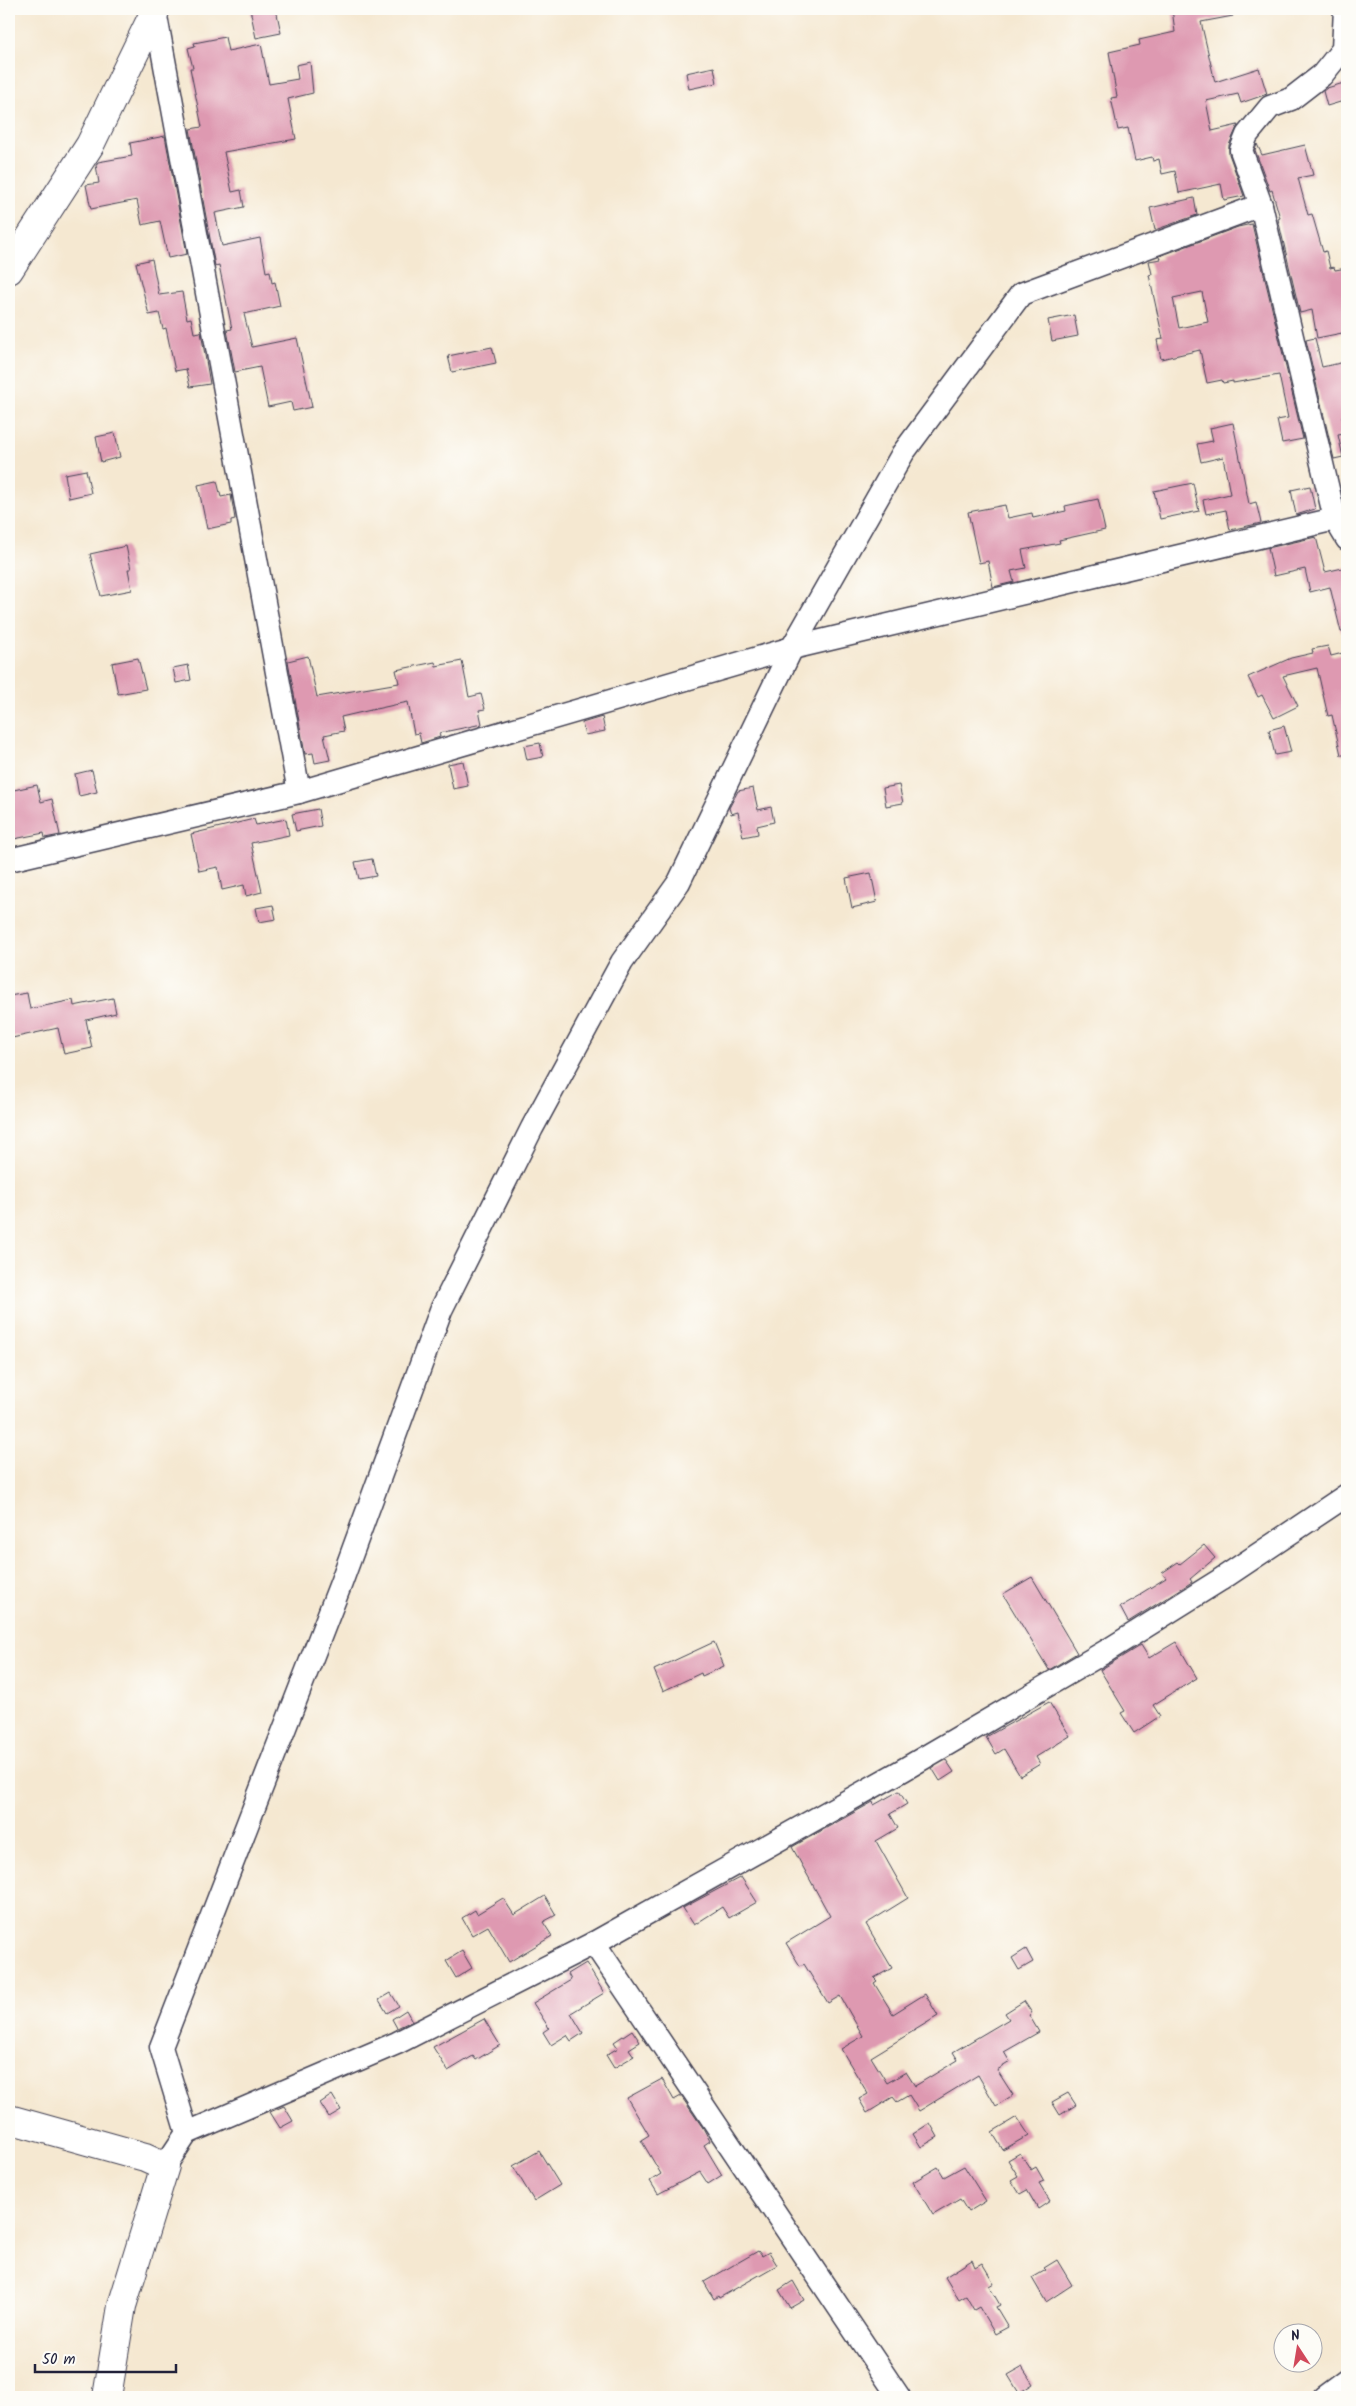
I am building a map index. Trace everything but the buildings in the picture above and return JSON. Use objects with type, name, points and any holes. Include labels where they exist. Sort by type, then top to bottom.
[{"type":"street","points":[[1345,9],[1343,50],[1322,75],[1291,99],[1270,107],[1247,135],[1241,150],[1260,205],[1335,519],[1347,539]]},
{"type":"street","points":[[9,270],[90,145],[155,10]]},
{"type":"street","points":[[155,10],[299,792]]},
{"type":"street","points":[[187,2134],[161,2048],[338,1593],[441,1310],[532,1128],[622,962],[680,882],[792,648],[903,453],[1021,294],[1260,205]]},
{"type":"street","points":[[9,860],[299,792],[792,648],[1335,519]]},
{"type":"street","points":[[107,2397],[122,2306],[155,2162],[187,2134],[397,2043],[594,1943],[903,1770],[1108,1650],[1220,1580],[1347,1495]]},
{"type":"street","points":[[594,1943],[899,2397]]},
{"type":"street","points":[[9,2119],[155,2162]]},
{"type":"street","points":[[1324,2397],[1347,2380]]}]
